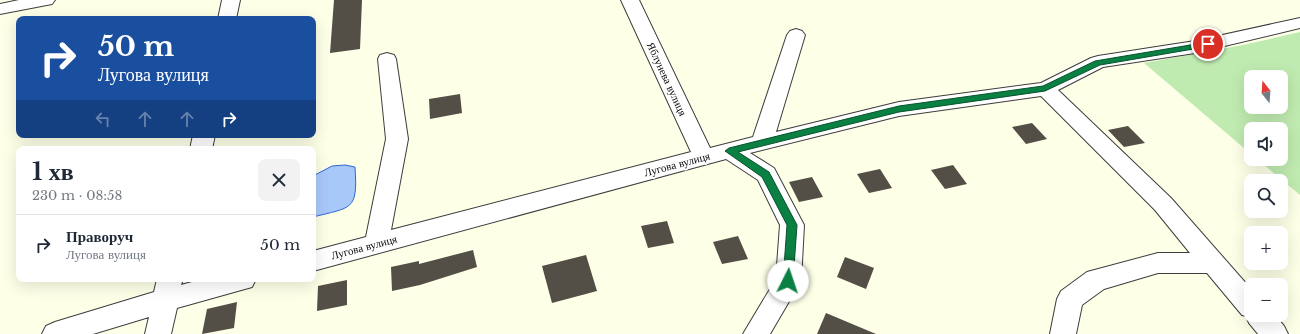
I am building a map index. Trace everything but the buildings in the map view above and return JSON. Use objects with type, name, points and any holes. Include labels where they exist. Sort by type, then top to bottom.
[{"type":"street","points":[[0,9],[46,0]]},
{"type":"street","points":[[228,16],[231,0]]},
{"type":"street","name":"Яблунева вулиця","points":[[630,0],[704,157]]},
{"type":"street","name":"Лугова вулиця","points":[[316,259],[704,157],[899,109],[1045,89],[1098,62],[1195,47],[1300,23]]},
{"type":"street","points":[[762,143],[796,35]]},
{"type":"street","points":[[377,244],[397,139],[387,59]]},
{"type":"street","points":[[1045,89],[1163,204],[1244,299]]},
{"type":"street","points":[[729,151],[766,174],[792,225],[788,281],[756,334]]},
{"type":"street","points":[[1063,334],[1070,299],[1096,280],[1158,263],[1213,263]]},
{"type":"street","points":[[55,334],[168,289],[220,282]]},
{"type":"street","points":[[158,334],[168,289]]},
{"type":"street","points":[[1264,322],[1275,334]]},
{"type":"green space","points":[[1300,32],[1300,195],[1288,185],[1288,174],[1275,174],[1265,166],[1288,166],[1288,122],[1244,122],[1244,148],[1144,63],[1243,45]]},
{"type":"water","points":[[345,165],[355,167],[356,181],[353,200],[350,205],[344,208],[316,216],[316,174],[332,166]]},
{"type":"route","points":[[788,281],[792,225],[766,174],[729,151],[899,109],[1045,89],[1098,62],[1208,44]]}]
